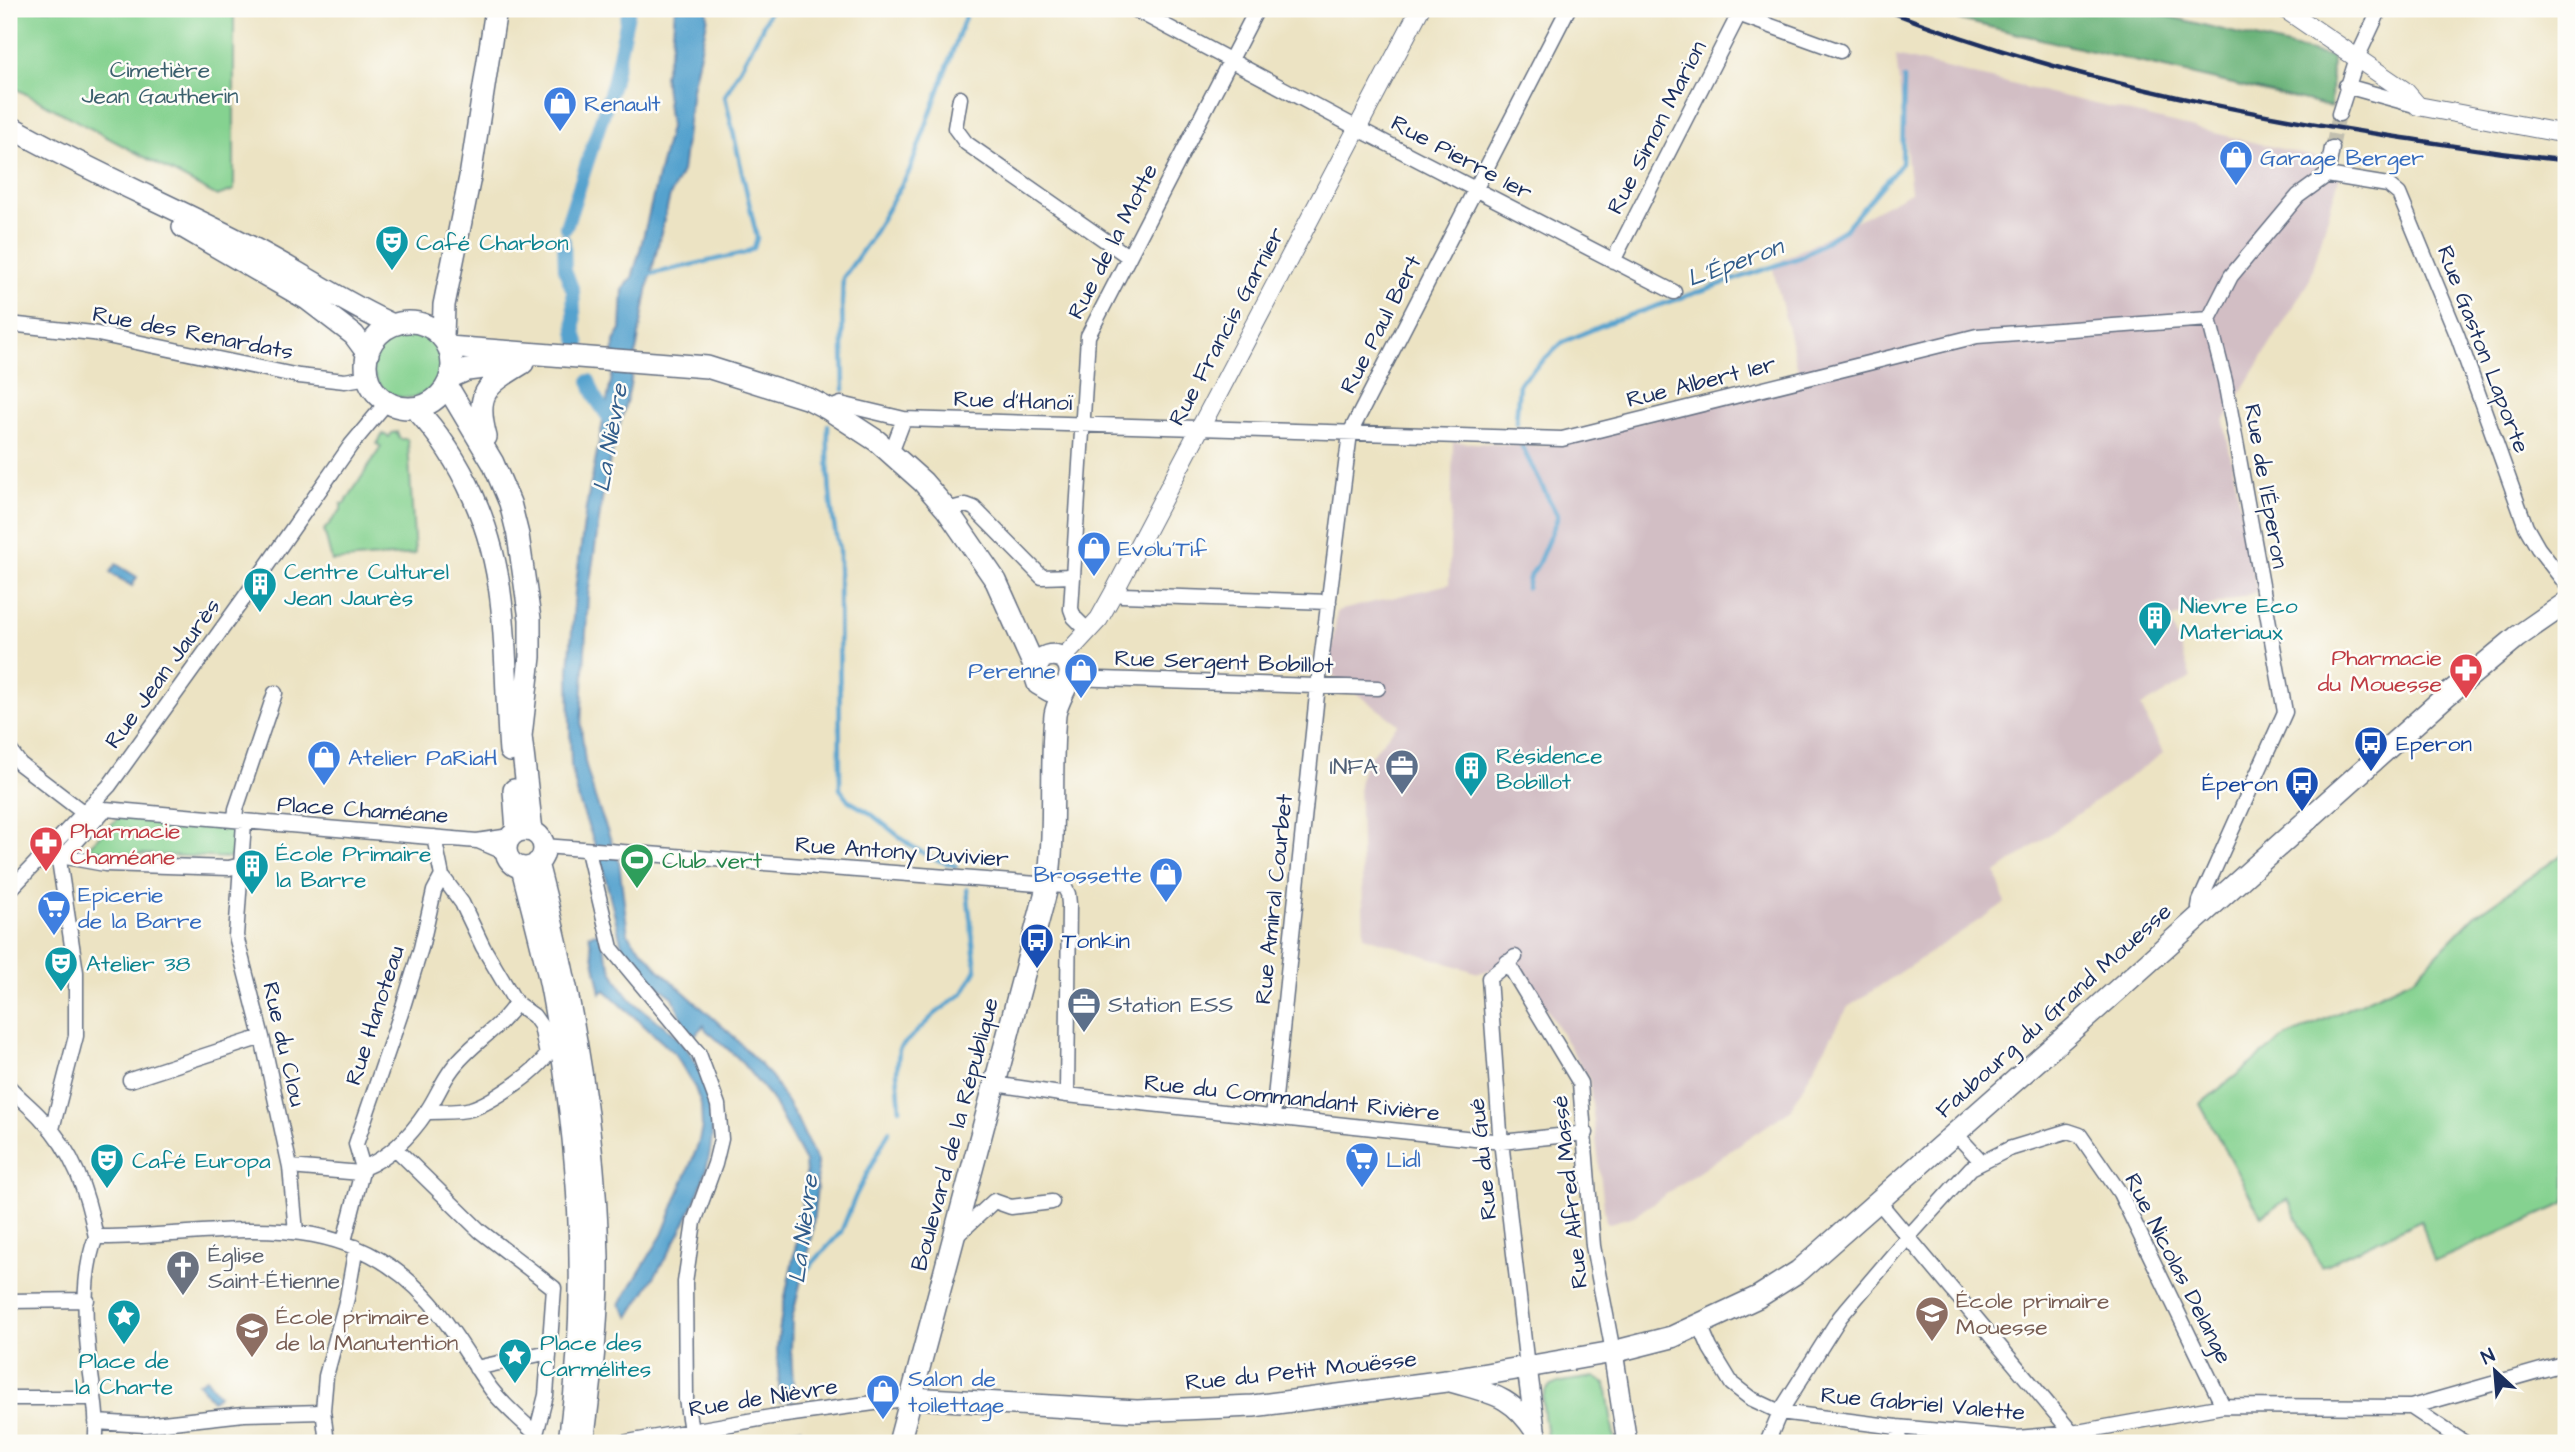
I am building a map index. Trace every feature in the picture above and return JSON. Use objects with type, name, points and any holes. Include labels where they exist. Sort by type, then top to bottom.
[{"type":"main road","points":[[495,9],[470,177],[442,315],[446,342],[452,357],[449,382],[439,397],[415,408],[400,407],[387,402],[372,387],[368,377],[368,354],[373,342],[381,332],[393,326],[414,322],[425,325],[446,342],[563,356],[707,367],[809,399],[877,440],[923,482],[947,510],[996,581],[1012,616],[1033,640],[1054,672]]},
{"type":"main road","points":[[9,126],[91,171],[228,255],[307,299],[354,335],[368,354]]},
{"type":"main road","points":[[91,171],[245,243],[393,326]]},
{"type":"main road","points":[[414,322],[432,302],[455,251]]},
{"type":"main road","points":[[449,382],[478,368],[563,356]]},
{"type":"main road","points":[[493,463],[479,414],[482,401],[485,392],[495,381],[523,363]]},
{"type":"main road","points":[[449,382],[493,463],[510,503],[524,568],[530,620],[530,656],[522,736],[524,847]]},
{"type":"main road","points":[[415,408],[442,439],[461,470],[482,519],[501,599],[524,847],[551,991],[576,1157],[582,1270],[580,1429],[569,1443]]},
{"type":"main road","name":"Faubourg du Grand Mouesse","points":[[1527,1367],[1613,1352],[1672,1336],[1759,1297],[1799,1271],[2446,696],[2517,637],[2566,603]]},
{"type":"main road","name":"Boulevard de la République","points":[[899,1443],[1048,884],[1053,854],[1054,672]]},
{"type":"main road","points":[[1613,1352],[1627,1443]]},
{"type":"main road","points":[[1527,1367],[1536,1438]]},
{"type":"main road","name":"Rue du Petit Mouësse","points":[[912,1398],[1149,1411],[1253,1406],[1446,1381],[1527,1367]]},
{"type":"main road","points":[[1446,1381],[1505,1399],[1524,1415],[1536,1438]]},
{"type":"street","name":"Rue Pierre 1er","points":[[1134,9],[1674,292]]},
{"type":"street","name":"Rue de la Motte","points":[[1088,631],[1072,614],[1088,336],[1257,9]]},
{"type":"street","name":"Rue Francis Garnier","points":[[1054,672],[1099,620],[1420,9]]},
{"type":"street","name":"Rue Paul Bert","points":[[1318,685],[1350,433],[1568,9]]},
{"type":"street","points":[[1724,9],[1840,51]]},
{"type":"street","points":[[2286,9],[2405,91],[2418,106]]},
{"type":"street","points":[[2339,114],[2346,86],[2380,9]]},
{"type":"street","name":"Rue Simon Marion","points":[[1613,261],[1740,14]]},
{"type":"street","points":[[2346,86],[2418,106],[2566,134]]},
{"type":"street","points":[[960,98],[955,128],[966,143],[1129,257]]},
{"type":"street","points":[[2209,319],[2231,276],[2298,196],[2328,175],[2332,148]]},
{"type":"street","name":"Rue Gaston Laporte","points":[[2328,175],[2388,185],[2399,194],[2458,337],[2526,527],[2538,548],[2566,584]]},
{"type":"street","name":"Rue Albert 1er","points":[[1200,429],[1562,439],[1977,336],[2209,319]]},
{"type":"street","name":"Rue de l'Éperon","points":[[2204,911],[2199,907],[2200,901],[2285,712],[2225,381],[2209,319]]},
{"type":"street","name":"Rue des Renardats","points":[[9,324],[93,333],[299,376],[345,381],[368,377]]},
{"type":"street","name":"Rue Jean Jaurès","points":[[94,808],[363,429],[387,402]]},
{"type":"street","name":"Rue d'Hanoï","points":[[828,409],[841,404],[904,419],[1200,429]]},
{"type":"street","points":[[891,453],[904,419]]},
{"type":"street","points":[[947,510],[966,505],[974,508],[1042,576],[1073,576]]},
{"type":"street","points":[[1114,592],[1122,595],[1329,602]]},
{"type":"street","name":"Rue Sergent Bobillot","points":[[1054,672],[1378,688]]},
{"type":"street","name":"Rue Amiral Courbet","points":[[1273,1117],[1318,685]]},
{"type":"street","points":[[240,821],[236,808],[275,693]]},
{"type":"street","points":[[9,750],[20,764],[94,808]]},
{"type":"street","points":[[52,1129],[76,1036],[76,972],[58,856],[94,808]]},
{"type":"street","points":[[9,891],[67,852],[94,808]]},
{"type":"street","name":"Place Chaméane","points":[[94,808],[524,847]]},
{"type":"street","name":"Place Chaméane","points":[[240,821],[241,865]]},
{"type":"street","points":[[427,1112],[471,1109],[522,1080],[540,1065],[547,1055],[541,1026],[534,1016],[516,1003],[482,947],[462,903],[442,876],[434,837]]},
{"type":"street","name":"Rue Antony Duvivier","points":[[524,847],[1048,884]]},
{"type":"street","points":[[588,851],[611,947],[699,1054],[718,1105],[721,1139],[694,1222],[685,1282],[686,1399],[691,1432]]},
{"type":"street","points":[[58,856],[118,864],[229,868],[241,865]]},
{"type":"street","name":"Rue du Clou","points":[[241,865],[236,936],[262,1037],[290,1167],[296,1232]]},
{"type":"street","name":"Rue Hanoteau","points":[[327,1443],[323,1412],[326,1376],[346,1298],[350,1244],[362,1171],[356,1144],[401,1013],[421,948],[434,891],[442,876]]},
{"type":"street","points":[[2211,876],[2229,889]]},
{"type":"street","points":[[1048,884],[1064,886],[1068,894],[1067,1095]]},
{"type":"street","name":"Rue Alfred Massé","points":[[1511,959],[1580,1083],[1594,1246],[1613,1352]]},
{"type":"street","name":"Rue du Gué","points":[[1511,959],[1489,978],[1502,1142],[1527,1367]]},
{"type":"street","points":[[290,1167],[362,1171],[396,1149],[427,1112],[452,1068],[508,1015],[516,1003]]},
{"type":"street","points":[[130,1080],[262,1037]]},
{"type":"street","name":"Rue du Commandant Rivière","points":[[995,1084],[1067,1095],[1502,1142],[1586,1133]]},
{"type":"street","points":[[9,1087],[52,1129],[74,1164],[88,1195],[96,1237],[90,1252],[87,1300],[89,1361],[96,1422],[95,1443]]},
{"type":"street","name":"Rue Nicolas Delange","points":[[1981,1161],[2068,1131],[2080,1135],[2120,1194],[2223,1406]]},
{"type":"street","points":[[1767,1443],[1780,1412],[1840,1317],[1909,1236],[1971,1168],[1981,1161],[1955,1133]]},
{"type":"street","points":[[396,1149],[480,1231],[554,1288],[546,1395],[538,1438]]},
{"type":"street","points":[[1878,1200],[2072,1433]]},
{"type":"street","points":[[953,1239],[994,1201],[1012,1207],[1052,1202]]},
{"type":"street","points":[[96,1237],[138,1238],[232,1229],[296,1232],[350,1244],[385,1261],[413,1284],[432,1304],[504,1405],[538,1438]]},
{"type":"street","points":[[9,1301],[87,1300]]},
{"type":"street","name":"Rue Gabriel Valette","points":[[1700,1325],[1710,1348],[1732,1384],[1750,1398],[1780,1412],[1897,1427],[2017,1438],[2072,1433],[2223,1406],[2411,1407],[2566,1363]]},
{"type":"street","points":[[477,1368],[549,1352]]},
{"type":"street","points":[[9,1398],[94,1398]]},
{"type":"street","name":"Rue de Nièvre","points":[[622,1443],[667,1439],[771,1417],[912,1398]]},
{"type":"street","points":[[2411,1407],[2465,1443]]},
{"type":"street","points":[[96,1422],[145,1425],[244,1413],[323,1412]]},
{"type":"street","points":[[1897,1427],[1901,1443]]},
{"type":"shaded area","points":[[1896,56],[2343,164],[2310,279],[2224,421],[2257,592],[2170,619],[2191,678],[2141,707],[2163,753],[1996,873],[2005,903],[1848,1007],[1790,1110],[1634,1216],[1606,1224],[1589,1079],[1519,963],[1478,973],[1364,936],[1359,784],[1365,762],[1398,724],[1329,673],[1337,611],[1449,584],[1453,442],[1543,446],[1801,382],[1772,265],[1911,192]]},
{"type":"green space","name":"Cimetière Jean Gautherin","points":[[9,9],[234,9],[234,190],[217,196],[9,85]]},
{"type":"green space","points":[[1931,9],[2139,9],[2332,57],[2331,107],[1964,21]]},
{"type":"green space","points":[[407,328],[432,338],[442,363],[432,388],[407,398],[382,388],[372,363],[382,338]]},
{"type":"green space","points":[[397,432],[400,439],[407,439],[408,443],[415,554],[332,561],[324,530],[341,510],[341,504],[345,503],[381,447],[377,444],[383,434],[389,437]]},
{"type":"green space","points":[[121,815],[234,825],[236,829],[233,854],[230,858],[135,854],[131,860],[85,856],[86,849]]},
{"type":"green space","points":[[2566,852],[2566,1203],[2434,1262],[2421,1220],[2321,1267],[2288,1199],[2261,1216],[2200,1104],[2282,1039],[2414,978],[2474,916]]},
{"type":"green space","points":[[1594,1377],[1606,1384],[1615,1443],[1548,1443],[1543,1409],[1545,1391],[1560,1383]]},
{"type":"water","name":"La Nièvre","points":[[675,9],[707,9],[708,17],[692,89],[682,172],[670,196],[647,291],[629,391],[605,479],[588,596],[581,726],[585,762],[595,798],[619,862],[628,934],[658,969],[731,1034],[771,1076],[796,1117],[817,1162],[812,1233],[792,1319],[794,1400],[780,1402],[777,1347],[800,1226],[805,1162],[771,1098],[738,1058],[706,1030],[704,1025],[694,1036],[685,1027],[673,997],[648,979],[623,950],[602,864],[579,801],[571,765],[569,670],[575,591],[586,508],[613,371],[614,341],[621,330],[623,289],[632,278],[670,127],[664,75],[672,44]]},
{"type":"water","points":[[116,564],[137,577],[132,586],[110,573]]},
{"type":"water","points":[[599,933],[619,983],[631,1000],[680,1041],[702,1075],[712,1110],[711,1146],[702,1182],[669,1252],[629,1317],[620,1304],[662,1235],[698,1145],[702,1127],[701,1105],[695,1088],[675,1054],[605,990],[601,993],[589,935]]},
{"type":"water","points":[[206,1378],[219,1395],[212,1400],[198,1383]]},
{"type":"water","points":[[800,1428],[801,1443],[782,1443],[781,1431]]},
{"type":"waterway","points":[[566,227],[613,84],[629,9]]},
{"type":"waterway","points":[[646,275],[745,253],[754,248],[757,238],[725,96],[770,9]]},
{"type":"waterway","points":[[844,390],[843,278],[869,241],[910,170],[968,9]]},
{"type":"waterway","name":"L'Éperon","points":[[1516,423],[1519,383],[1563,342],[1613,321],[1801,257],[1844,230],[1902,163],[1904,79]]},
{"type":"waterway","points":[[564,241],[565,270],[573,291],[575,332],[579,345]]},
{"type":"waterway","points":[[589,381],[596,399],[611,421]]},
{"type":"waterway","points":[[828,425],[829,487],[839,549],[840,789],[849,801],[870,813],[911,846],[932,858],[956,866]]},
{"type":"waterway","name":"L'Éperon","points":[[1522,447],[1558,517],[1538,564],[1529,578],[1527,588]]},
{"type":"waterway","points":[[900,1109],[897,1072],[899,1049],[935,1014],[963,993],[976,970],[967,889]]},
{"type":"waterway","points":[[799,1278],[841,1232],[856,1195],[889,1131]]},
{"type":"tunnel","points":[[2332,148],[2339,114]]},
{"type":"railway","points":[[1883,9],[1946,32],[2074,72],[2205,103],[2337,128],[2566,160]]},
{"type":"place","name":"Renault","points":[[560,133]]},
{"type":"place","name":"Garage Berger","points":[[2236,187]]},
{"type":"place","name":"Café Charbon","points":[[392,272]]},
{"type":"place","name":"Evolu'Tif","points":[[1094,578]]},
{"type":"place","name":"Centre Culturel Jean Jaurès","points":[[260,614]]},
{"type":"place","name":"Nievre Eco Materiaux","points":[[2155,648]]},
{"type":"place","name":"Perenne","points":[[1081,700]]},
{"type":"place","name":"Pharmacie du Mouesse","points":[[2466,700]]},
{"type":"place","name":"Eperon","points":[[2371,773]]},
{"type":"place","name":"Atelier PaRiaH","points":[[324,787]]},
{"type":"place","name":"INFA","points":[[1402,796]]},
{"type":"place","name":"Résidence Bobillot","points":[[1471,798]]},
{"type":"place","name":"Éperon","points":[[2302,813]]},
{"type":"place","name":"Pharmacie Chaméane","points":[[46,873]]},
{"type":"place","name":"Club vert","points":[[637,890]]},
{"type":"place","name":"École Primaire la Barre","points":[[252,896]]},
{"type":"place","name":"Brossette","points":[[1166,904]]},
{"type":"place","name":"Epicerie de la Barre","points":[[54,937]]},
{"type":"place","name":"Tonkin","points":[[1037,970]]},
{"type":"place","name":"Atelier 38","points":[[61,993]]},
{"type":"place","name":"Station ESS","points":[[1084,1034]]},
{"type":"place","name":"Lidl","points":[[1362,1189]]},
{"type":"place","name":"Café Europa","points":[[107,1190]]},
{"type":"place","name":"Église Saint-Étienne","points":[[183,1297]]},
{"type":"place","name":"École primaire Mouesse","points":[[1932,1343]]},
{"type":"place","name":"Place de la Charte","points":[[124,1346]]},
{"type":"place","name":"École primaire de la Manutention","points":[[252,1359]]},
{"type":"place","name":"Place des Carmélites","points":[[515,1385]]},
{"type":"place","name":"Salon de toilettage","points":[[883,1421]]}]
